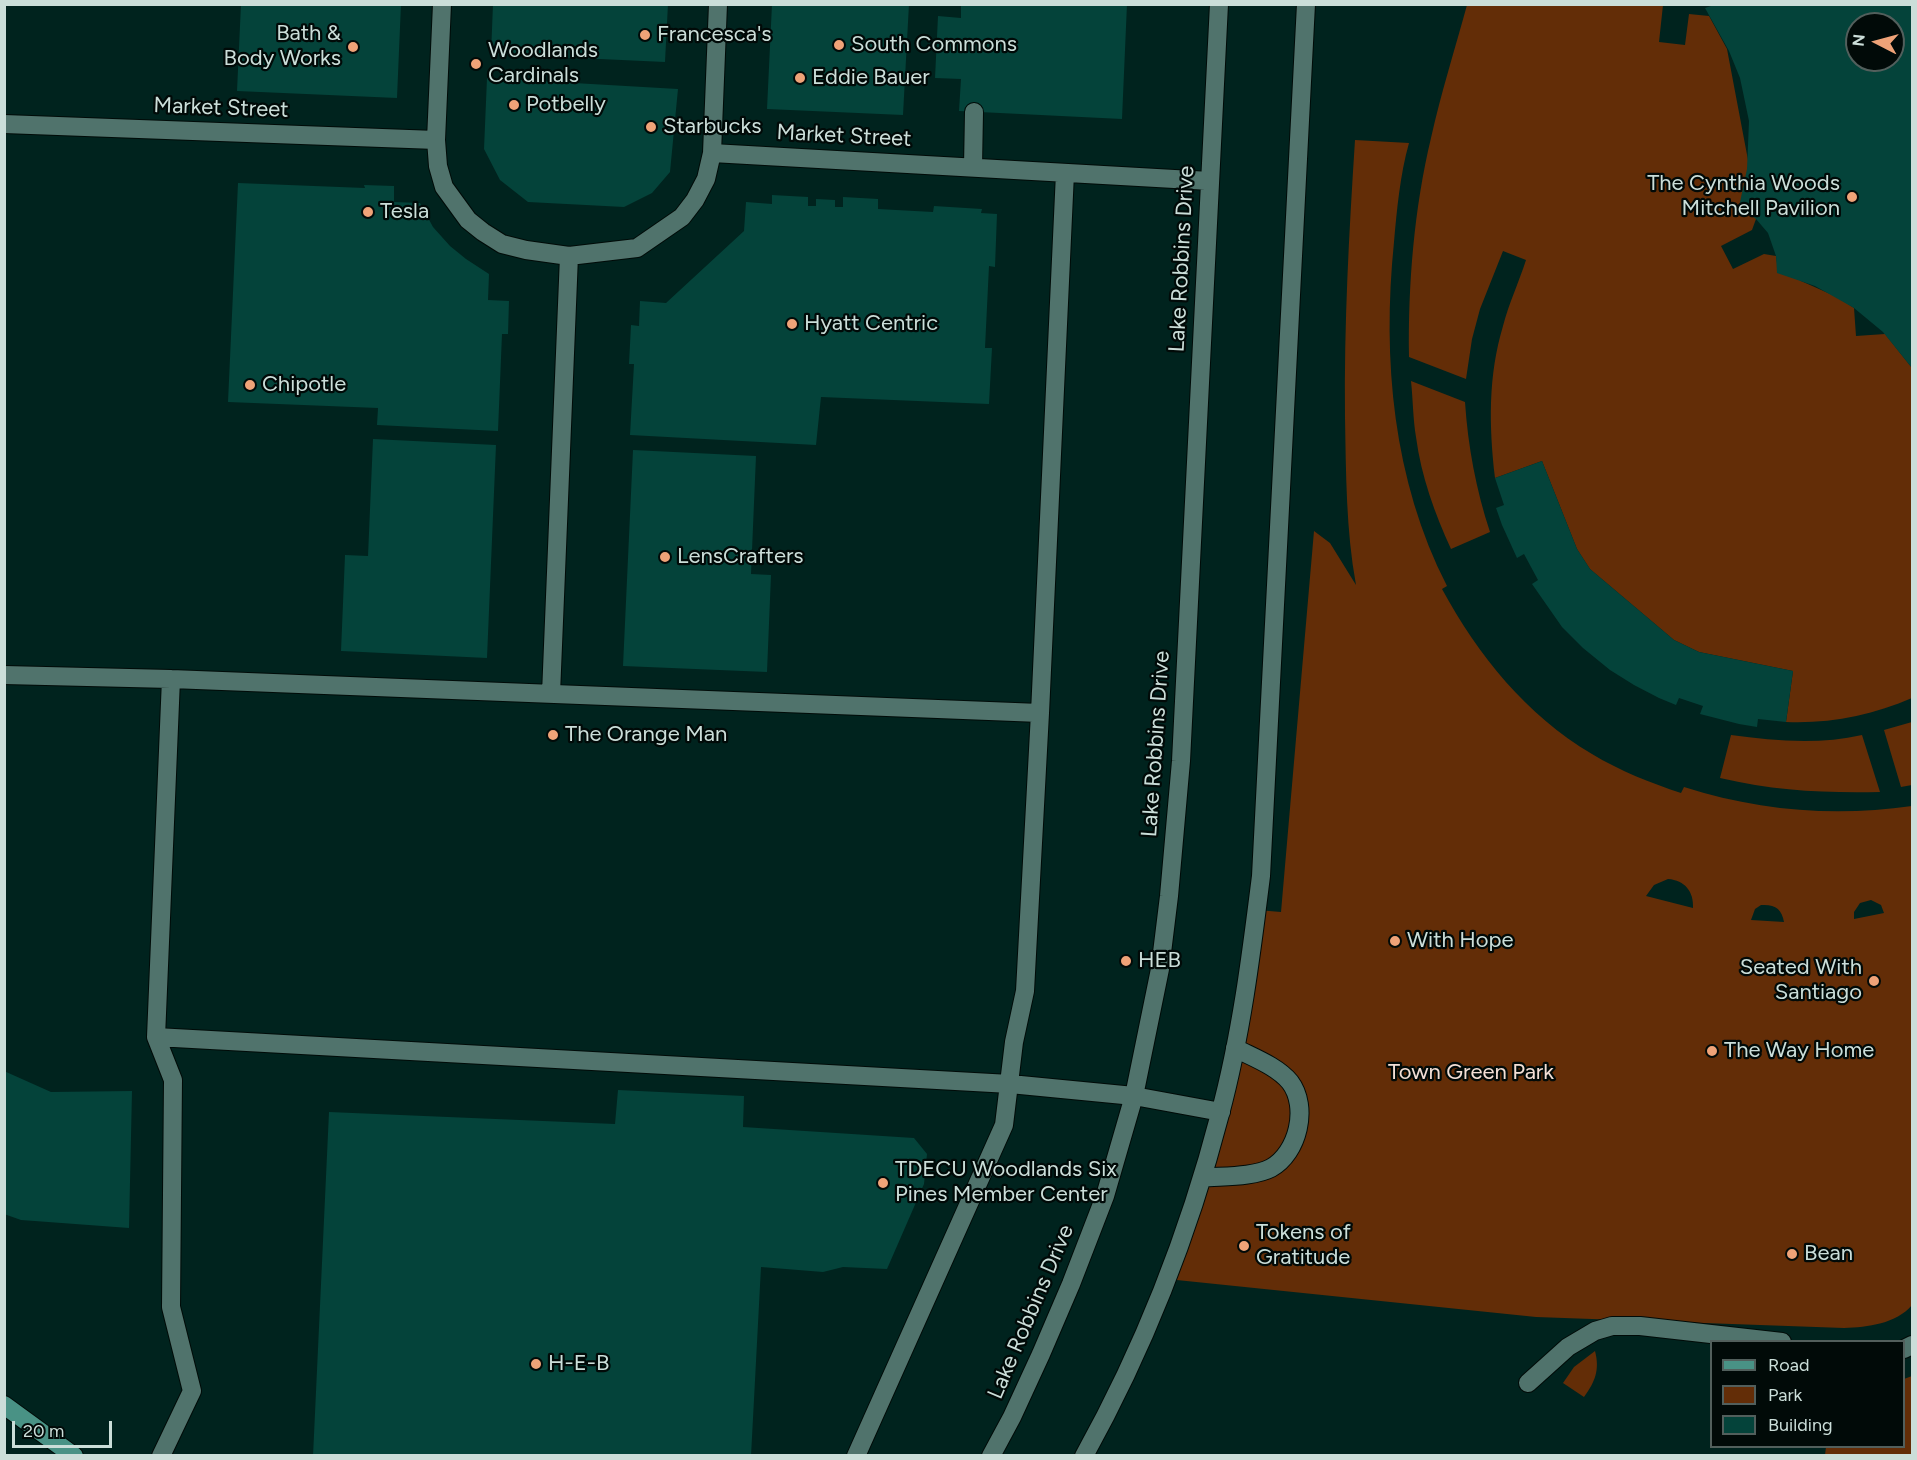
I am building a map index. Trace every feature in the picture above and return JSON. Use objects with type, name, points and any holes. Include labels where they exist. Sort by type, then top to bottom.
[{"type":"main road","points":[[4,1405],[74,1455]]},
{"type":"street","points":[[442,4],[436,140],[438,166],[444,187],[468,219],[483,232],[502,243],[526,250],[569,256],[637,248],[682,217],[695,200],[706,179],[712,153],[718,4]]},
{"type":"street","name":"Lake Robbins Drive","points":[[991,1455],[1012,1417],[1075,1275],[1105,1196],[1134,1096],[1161,958],[1181,760],[1219,4]]},
{"type":"street","points":[[1084,1455],[1132,1363],[1167,1279],[1202,1178],[1221,1112],[1249,975],[1261,876],[1306,4]]},
{"type":"street","points":[[973,167],[974,112]]},
{"type":"street","name":"Market Street","points":[[4,124],[436,140]]},
{"type":"street","name":"Market Street","points":[[712,153],[1210,181]]},
{"type":"street","points":[[857,1455],[1004,1125],[1014,1042],[1025,991],[1065,173]]},
{"type":"street","points":[[551,694],[569,256]]},
{"type":"street","points":[[4,675],[171,679],[1040,712]]},
{"type":"street","points":[[160,1455],[192,1391],[171,1307],[173,1080],[156,1037],[171,679]]},
{"type":"street","points":[[156,1037],[1010,1084],[1134,1096],[1221,1112]]},
{"type":"street","points":[[1202,1178],[1258,1172],[1270,1168],[1287,1153],[1297,1132],[1298,1105],[1295,1091],[1290,1083],[1277,1071],[1235,1048]]},
{"type":"street","points":[[1528,1383],[1568,1347],[1596,1331],[1612,1326],[1640,1326],[1773,1340]]},
{"type":"green space","points":[[1467,5],[1663,5],[1659,42],[1685,45],[1689,14],[1709,16],[1727,49],[1748,160],[1756,219],[1752,230],[1721,246],[1733,269],[1764,254],[1776,256],[1777,263],[1801,281],[1837,297],[1854,308],[1856,336],[1885,334],[1912,368],[1912,698],[1850,717],[1786,722],[1793,671],[1699,652],[1674,640],[1590,569],[1577,549],[1542,461],[1495,478],[1491,420],[1492,382],[1505,317],[1526,260],[1503,251],[1480,309],[1472,339],[1466,379],[1409,357],[1411,274],[1420,192],[1435,121]]},
{"type":"green space","name":"Town Green Park","points":[[1355,140],[1409,143],[1396,217],[1390,331],[1391,375],[1403,462],[1414,504],[1447,586],[1442,589],[1471,637],[1506,682],[1546,721],[1592,754],[1636,776],[1681,793],[1684,787],[1740,802],[1797,810],[1854,811],[1912,806],[1912,1305],[1890,1320],[1862,1327],[1844,1328],[1536,1317],[1167,1279],[1202,1178],[1257,910],[1281,912],[1314,531],[1330,543],[1356,585],[1348,522],[1345,417],[1346,313]],"holes":[[[1668,879],[1684,884],[1692,897],[1693,908],[1646,896],[1654,885]],[[1871,900],[1881,905],[1884,913],[1854,919],[1854,912],[1860,903]],[[1761,905],[1770,905],[1780,911],[1784,922],[1751,920],[1755,909]]]},
{"type":"green space","points":[[1411,381],[1465,402],[1473,468],[1490,532],[1451,549],[1434,508],[1421,466]]},
{"type":"green space","points":[[1912,722],[1912,785],[1901,787],[1884,730]]},
{"type":"green space","points":[[1731,735],[1796,741],[1829,740],[1862,735],[1880,792],[1800,790],[1761,786],[1720,778]]},
{"type":"green space","points":[[1595,1351],[1597,1364],[1595,1375],[1584,1397],[1563,1383],[1574,1367]]},
{"type":"green space","points":[[1912,1376],[1912,1455],[1825,1455],[1826,1448],[1905,1448],[1905,1379]]},
{"type":"building","points":[[241,4],[401,4],[397,98],[237,91]]},
{"type":"building","points":[[493,4],[668,4],[665,62],[491,54]]},
{"type":"building","name":"South Commons","points":[[772,4],[909,4],[903,115],[767,109]]},
{"type":"building","points":[[961,4],[1127,4],[1122,119],[959,111],[961,79],[935,78],[938,16],[961,18]]},
{"type":"building","points":[[1717,4],[1912,4],[1912,368],[1883,332],[1854,308],[1815,286],[1777,273],[1776,256],[1768,233],[1756,219],[1739,207],[1747,169],[1749,121],[1740,78],[1729,51],[1705,8]]},
{"type":"building","points":[[487,78],[678,89],[670,172],[652,193],[624,207],[528,202],[500,180],[484,149]]},
{"type":"building","points":[[238,183],[365,188],[364,185],[394,186],[394,202],[420,203],[433,227],[450,246],[489,274],[488,300],[509,301],[508,334],[502,334],[498,431],[377,425],[378,408],[228,402]]},
{"type":"building","points":[[772,195],[808,197],[808,206],[816,206],[816,199],[835,200],[835,207],[843,207],[843,197],[878,199],[878,209],[933,212],[934,206],[982,209],[981,213],[997,214],[995,267],[989,266],[985,348],[992,348],[989,404],[821,397],[816,445],[630,435],[634,364],[629,364],[631,325],[639,326],[640,301],[666,303],[744,231],[746,202],[772,204]]},
{"type":"building","points":[[373,439],[496,445],[487,658],[341,651],[345,555],[368,556]]},
{"type":"building","points":[[633,450],[756,456],[751,574],[771,575],[767,672],[623,666]]},
{"type":"building","points":[[1542,461],[1577,549],[1590,569],[1674,640],[1699,652],[1793,671],[1786,722],[1758,719],[1757,727],[1739,724],[1700,714],[1703,706],[1679,698],[1676,705],[1659,698],[1610,670],[1562,627],[1532,584],[1538,580],[1524,554],[1517,558],[1496,508],[1504,505],[1495,478]]},
{"type":"building","points":[[4,1071],[51,1092],[132,1091],[129,1228],[21,1220],[4,1214]]},
{"type":"building","name":"H-E-B","points":[[618,1090],[744,1096],[743,1127],[914,1138],[927,1154],[924,1184],[887,1269],[843,1267],[823,1272],[761,1267],[751,1456],[313,1456],[329,1112],[615,1124]]},
{"type":"place","name":"Francesca's","points":[[645,35]]},
{"type":"place","name":"South Commons","points":[[839,45]]},
{"type":"place","name":"Bath & Body Works","points":[[353,47]]},
{"type":"place","name":"Woodlands Cardinals","points":[[476,64]]},
{"type":"place","name":"Eddie Bauer","points":[[800,78]]},
{"type":"place","name":"Potbelly","points":[[514,105]]},
{"type":"place","name":"Starbucks","points":[[651,127]]},
{"type":"place","name":"The Cynthia Woods Mitchell Pavilion","points":[[1852,197]]},
{"type":"place","name":"Tesla","points":[[368,212]]},
{"type":"place","name":"Hyatt Centric","points":[[792,324]]},
{"type":"place","name":"Chipotle","points":[[250,385]]},
{"type":"place","name":"LensCrafters","points":[[665,557]]},
{"type":"place","name":"The Orange Man","points":[[553,735]]},
{"type":"place","name":"With Hope","points":[[1395,941]]},
{"type":"place","name":"HEB","points":[[1126,961]]},
{"type":"place","name":"Seated With Santiago","points":[[1874,981]]},
{"type":"place","name":"The Way Home","points":[[1712,1051]]},
{"type":"place","name":"TDECU Woodlands Six Pines Member Center","points":[[883,1183]]},
{"type":"place","name":"Tokens of Gratitude","points":[[1244,1246]]},
{"type":"place","name":"Bean","points":[[1792,1254]]},
{"type":"place","name":"H-E-B","points":[[536,1364]]}]
